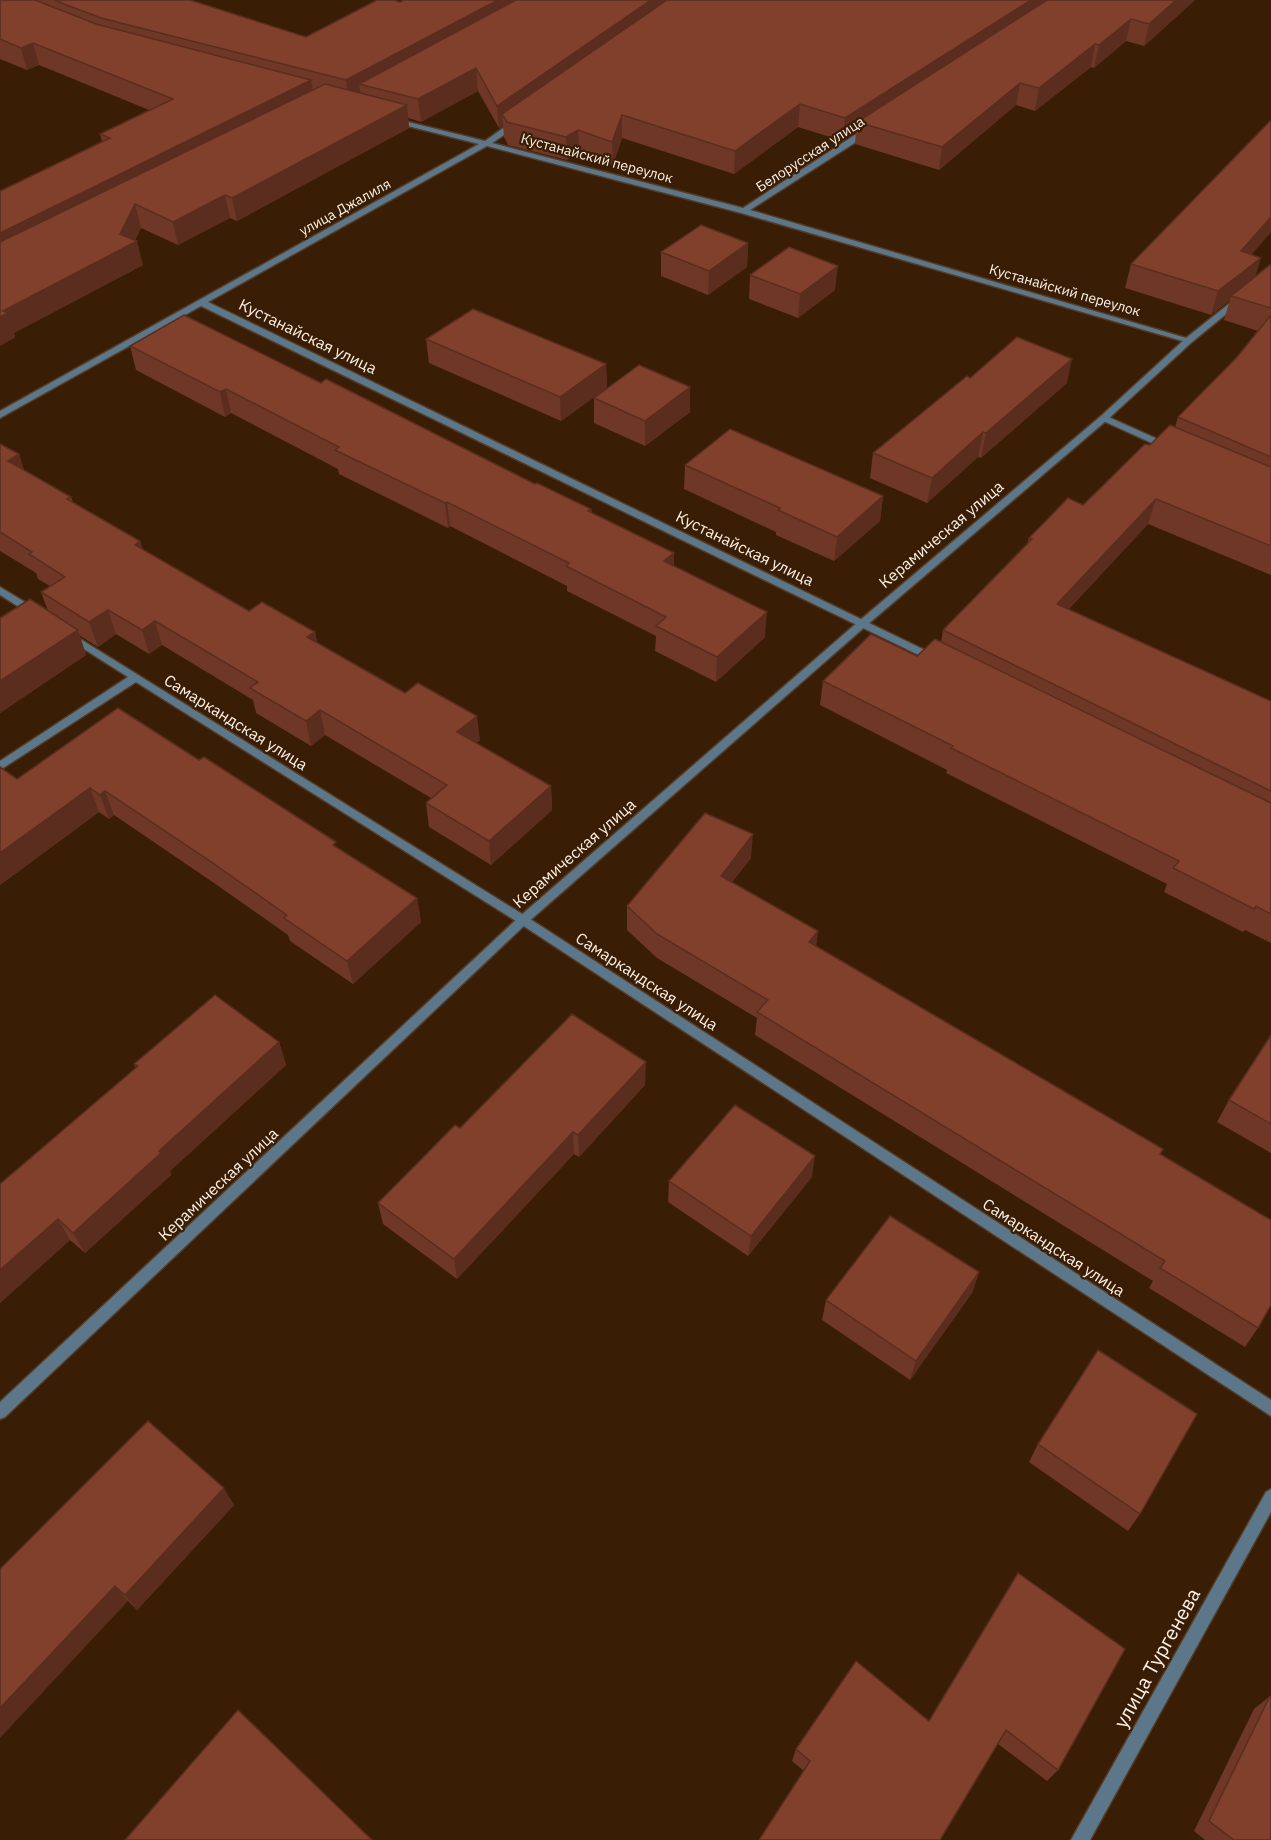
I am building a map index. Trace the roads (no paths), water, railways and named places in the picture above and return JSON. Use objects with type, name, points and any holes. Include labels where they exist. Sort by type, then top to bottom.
[{"type":"street","name":"улица Джалиля","points":[[0,415],[487,143],[525,116]]},
{"type":"street","name":"Кустанайский переулок","points":[[383,117],[744,211],[1188,340]]},
{"type":"street","name":"Белорусская улица","points":[[744,211],[872,128]]},
{"type":"street","name":"Керамическая улица","points":[[0,1412],[522,920],[863,623],[1104,418],[1188,340],[1244,297]]},
{"type":"street","name":"Кустанайская улица","points":[[202,303],[947,665]]},
{"type":"street","points":[[1104,418],[1177,450]]},
{"type":"street","name":"Самаркандская улица","points":[[0,590],[134,678],[522,920],[1271,1409]]},
{"type":"street","points":[[0,766],[134,678]]},
{"type":"street","name":"улица Тургенева","points":[[1080,1840],[1271,1497]]}]
